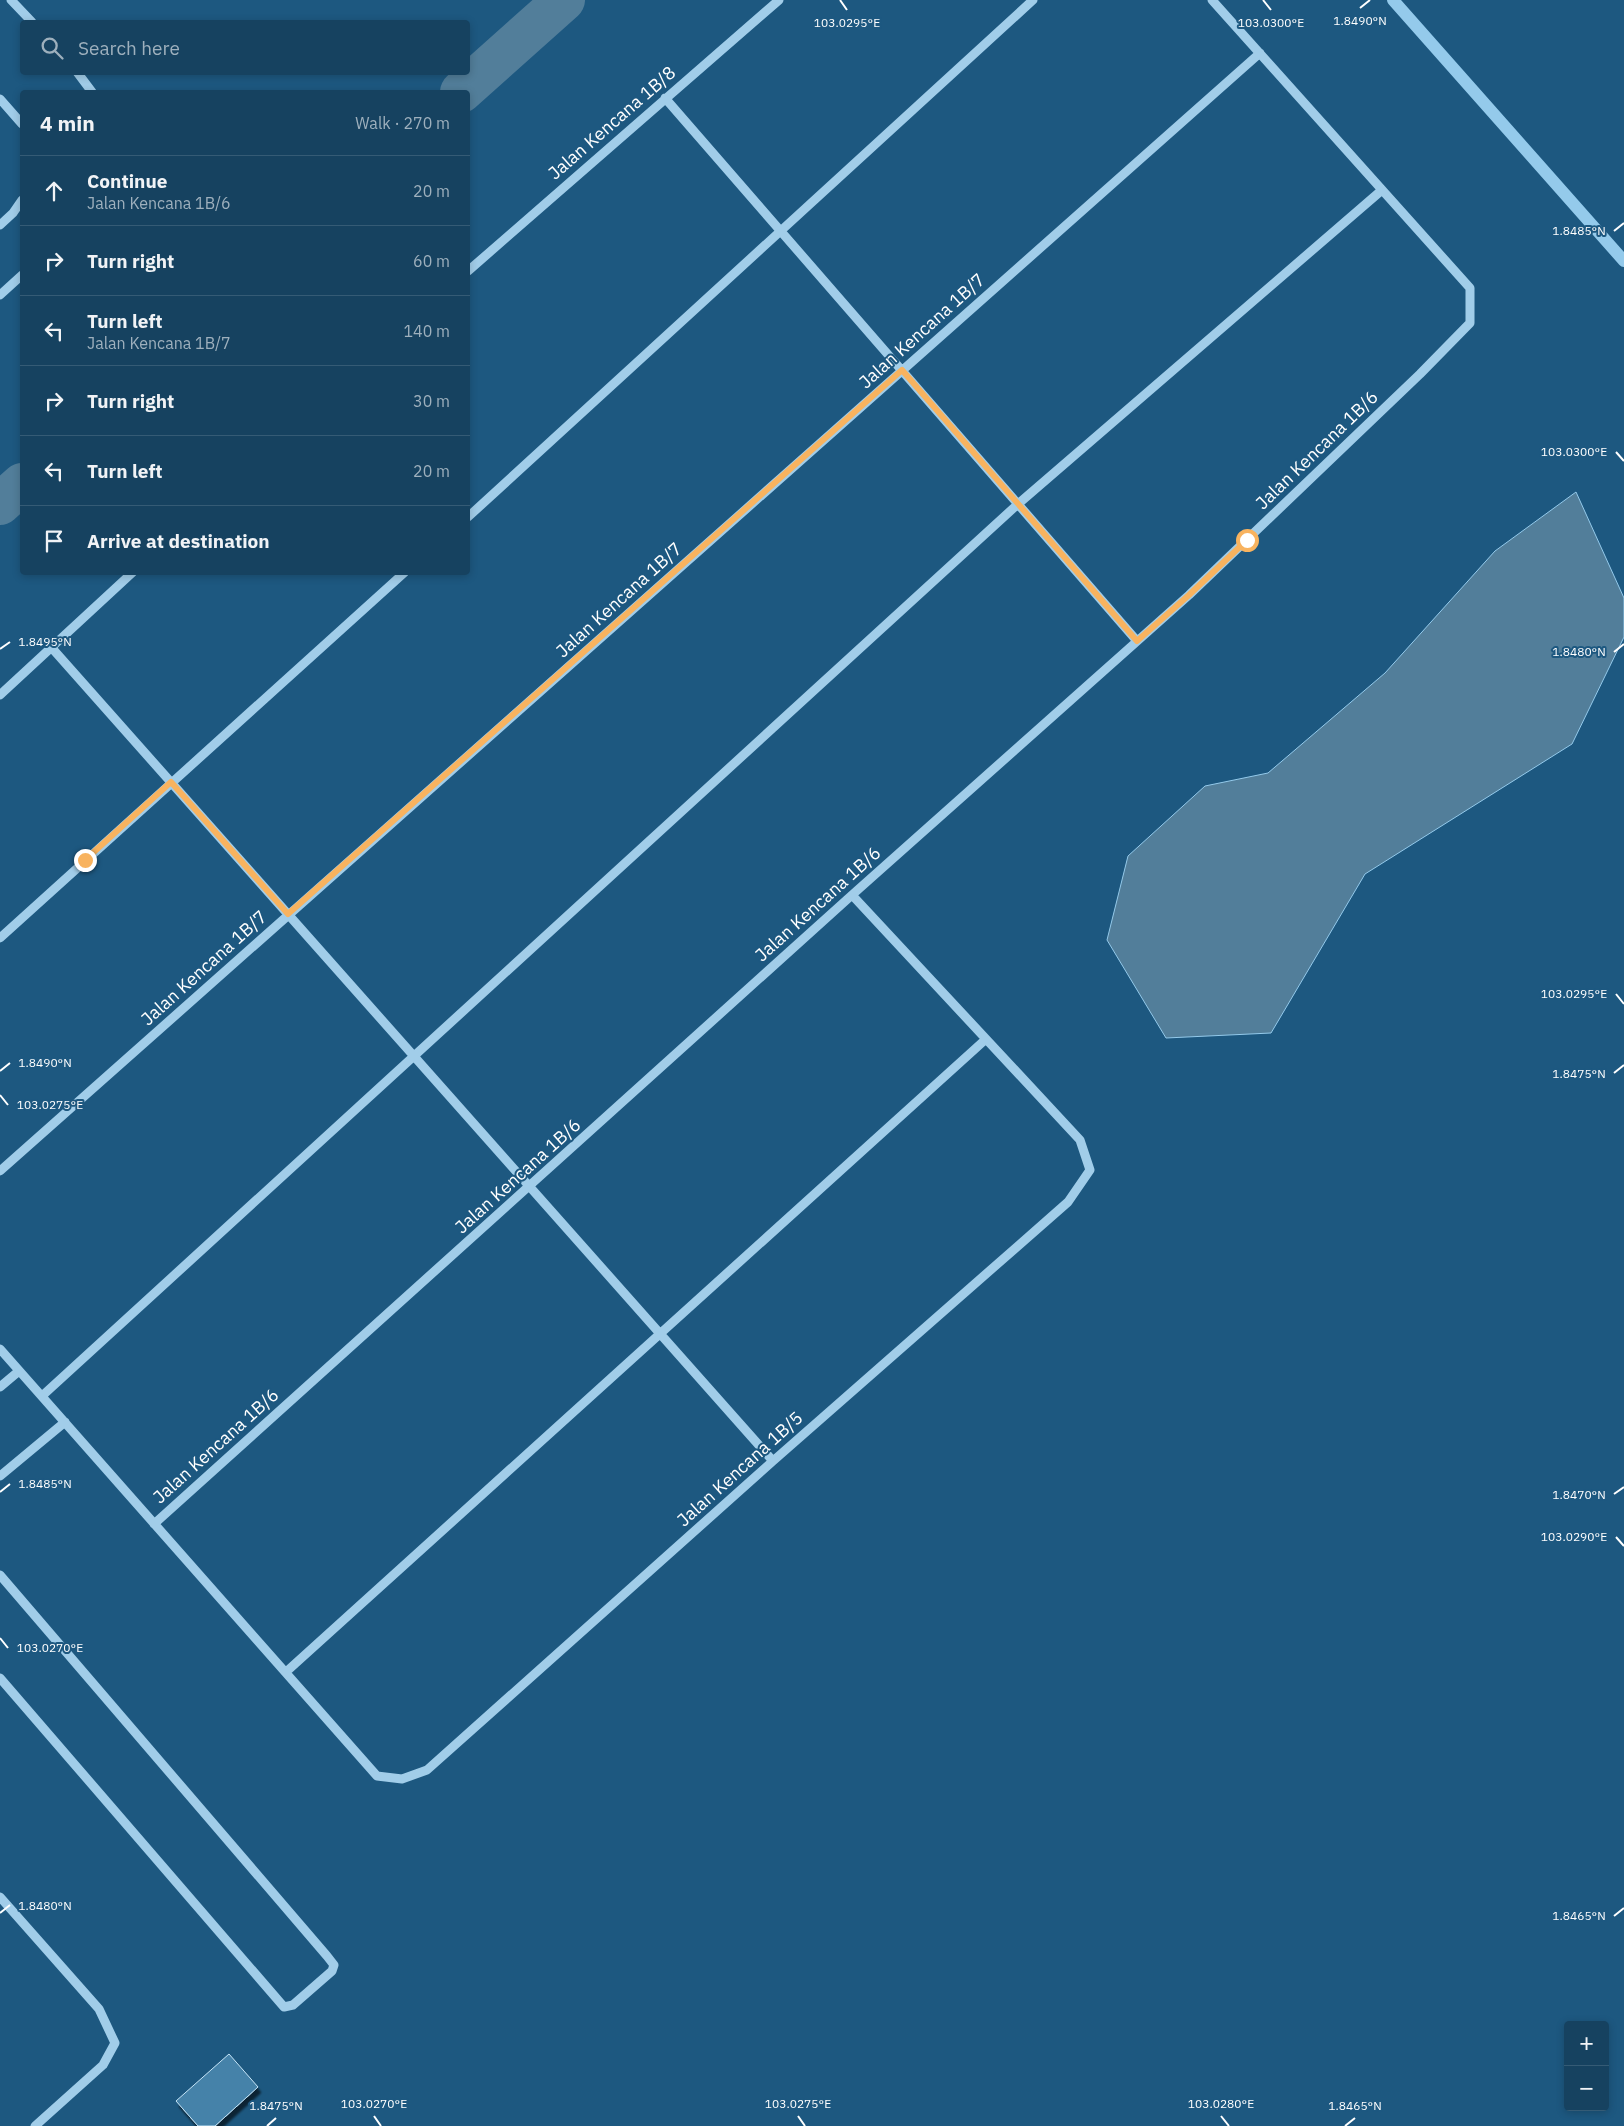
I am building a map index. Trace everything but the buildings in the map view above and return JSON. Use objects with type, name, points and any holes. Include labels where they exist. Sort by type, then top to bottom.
[{"type":"street","points":[[11,0],[30,20]]},
{"type":"street","name":"Jalan Kencana 1B/8","points":[[470,269],[779,0]]},
{"type":"street","points":[[470,514],[1033,0]]},
{"type":"street","points":[[42,1396],[1018,504],[1382,190],[1212,0]]},
{"type":"street","name":"Jalan Kencana 1B/7","points":[[0,1171],[1260,53]]},
{"type":"street","points":[[79,75],[90,90]]},
{"type":"street","points":[[666,98],[1137,641]]},
{"type":"street","points":[[0,99],[20,122]]},
{"type":"street","name":"Jalan Kencana 1B/6","points":[[154,1524],[852,895],[1189,595],[1420,374],[1470,323],[1470,288],[1382,190]]},
{"type":"street","points":[[0,225],[13,213],[20,203]]},
{"type":"street","points":[[0,295],[20,277]]},
{"type":"street","points":[[0,695],[130,575]]},
{"type":"street","points":[[0,938],[402,575]]},
{"type":"street","points":[[51,647],[773,1461]]},
{"type":"street","points":[[0,1349],[286,1672],[986,1038],[852,895]]},
{"type":"street","name":"Jalan Kencana 1B/5","points":[[286,1672],[377,1776],[402,1779],[427,1770],[773,1461],[1068,1202],[1090,1170],[1080,1140],[986,1038]]},
{"type":"street","points":[[0,1387],[19,1371]]},
{"type":"street","points":[[0,1476],[64,1422]]},
{"type":"street","points":[[0,1575],[327,1956],[334,1966],[332,1971],[292,2005],[284,2007],[275,1999],[0,1678]]},
{"type":"street","points":[[2,1903],[99,2009],[114,2043],[103,2065],[35,2126]]},
{"type":"water","points":[[1576,492],[1624,598],[1624,637],[1572,744],[1365,874],[1271,1033],[1166,1038],[1107,940],[1128,856],[1205,786],[1268,773],[1385,673],[1495,551]]},
{"type":"waterway","points":[[463,90],[564,0]]},
{"type":"waterway","points":[[1393,0],[1624,261]]},
{"type":"waterway","points":[[0,504],[20,486]]},
{"type":"route","points":[[85,860],[171,782],[288,914],[902,370],[1137,641],[1247,540]]}]
